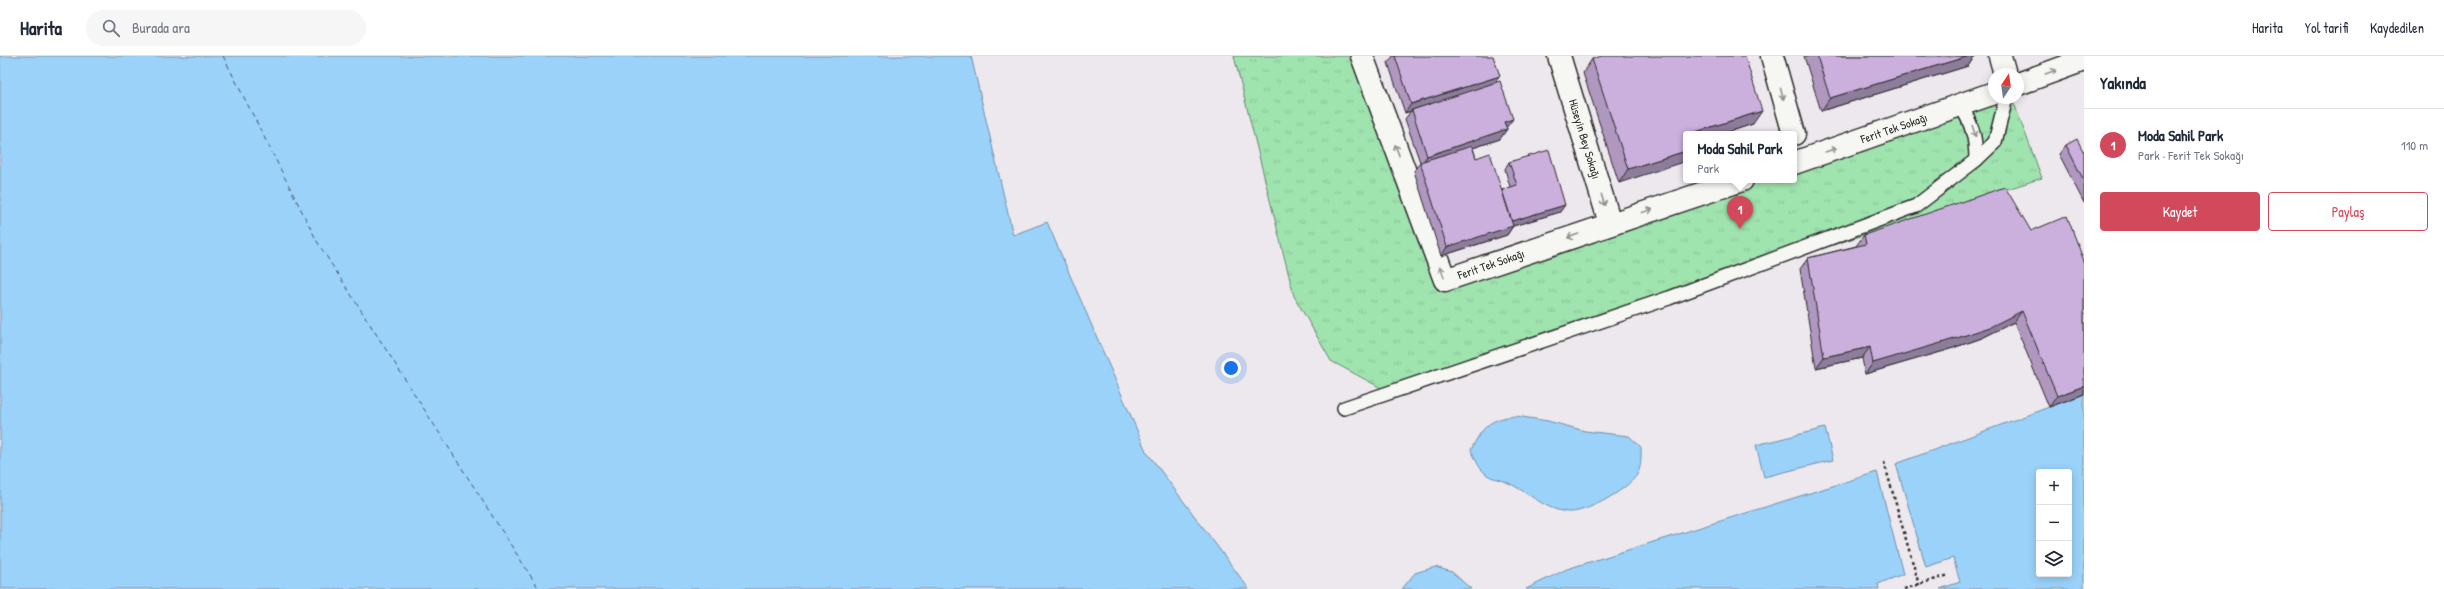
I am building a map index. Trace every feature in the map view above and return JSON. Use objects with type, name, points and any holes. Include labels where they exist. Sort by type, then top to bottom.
[{"type":"street","name":"Ferit Tek Sokağı","points":[[1362,56],[1445,280],[1610,223],[1733,183]]},
{"type":"street","name":"Hüseyin Bey Sokağı","points":[[1559,56],[1610,223]]},
{"type":"street","points":[[1772,56],[1793,131]]},
{"type":"street","points":[[2000,56],[2003,68]]},
{"type":"street","points":[[2024,82],[2084,60]]},
{"type":"street","name":"Ferit Tek Sokağı","points":[[1797,162],[1988,95]]},
{"type":"lane","points":[[1960,104],[1970,119],[1976,139],[1976,160]]},
{"type":"lane","points":[[1344,408],[1669,298],[1916,206],[1976,160],[1995,142],[2004,104]]},
{"type":"path","points":[[1884,462],[1919,585]]},
{"type":"path","points":[[1904,589],[1949,575]]},
{"type":"green space","points":[[1234,56],[1362,56],[1445,280],[1734,183],[1797,183],[1797,162],[1988,100],[1988,104],[2014,104],[2042,178],[1383,389],[1331,361],[1294,296]]},
{"type":"water","points":[[0,56],[971,56],[1013,235],[1047,222],[1146,451],[1249,589],[0,589]]},
{"type":"water","points":[[2084,394],[2084,589],[1940,589],[1960,582],[1953,558],[1926,567],[1896,464]]},
{"type":"water","points":[[1516,416],[1548,421],[1585,431],[1629,436],[1641,447],[1641,462],[1638,473],[1631,482],[1614,495],[1584,509],[1575,512],[1567,512],[1550,507],[1520,489],[1487,475],[1480,468],[1471,450],[1479,435],[1488,425],[1500,419]]},
{"type":"water","points":[[1825,428],[1833,460],[1764,477],[1756,445]]},
{"type":"water","points":[[1877,472],[1903,574],[1878,584],[1879,589],[1526,589],[1567,569]]},
{"type":"water","points":[[1435,567],[1452,572],[1471,589],[1402,589],[1415,573]]},
{"type":"building","points":[[1395,56],[1493,56],[1500,76],[1411,104]]},
{"type":"building","points":[[1602,56],[1745,56],[1762,111],[1698,131],[1683,131],[1683,152],[1628,169],[1592,59]]},
{"type":"building","points":[[1817,56],[1969,56],[1830,98]]},
{"type":"building","points":[[1500,81],[1513,119],[1504,122],[1507,129],[1427,156],[1412,110]]},
{"type":"building","points":[[2077,139],[2084,151],[2084,181],[2066,145]]},
{"type":"building","points":[[1472,146],[1476,158],[1490,153],[1513,226],[1447,247],[1420,162]]},
{"type":"building","points":[[1549,150],[1565,205],[1512,221],[1502,190],[1517,185],[1509,162]]},
{"type":"building","points":[[2005,187],[2031,231],[2067,216],[2084,261],[2084,386],[2057,396],[2022,311],[1990,327],[1873,363],[1870,347],[1824,357],[1808,258],[1866,244],[1864,235]]},
{"type":"ferry route","points":[[223,56],[318,243],[539,589]]},
{"type":"place","name":"Moda Sahil Park","points":[[1740,229]]}]
